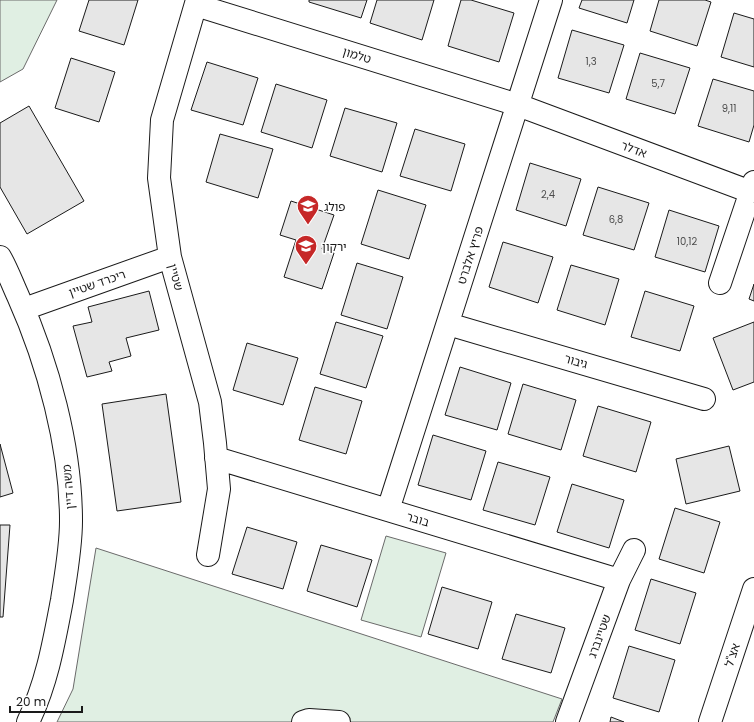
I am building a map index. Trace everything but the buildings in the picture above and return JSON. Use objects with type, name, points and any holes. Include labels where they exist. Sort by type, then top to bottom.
[{"type":"street","name":"פריץ אלברט","points":[[388,510],[551,0]]},
{"type":"street","name":"טלמון","points":[[197,2],[518,105]]},
{"type":"street","name":"שטיין","points":[[197,2],[162,120],[159,178],[170,257],[210,402],[219,490],[208,555]]},
{"type":"street","name":"אדלר","points":[[518,105],[752,187]]},
{"type":"street","points":[[720,283],[752,187]]},
{"type":"street","name":"משה דיין","points":[[0,257],[32,328],[53,397],[66,460],[71,522],[66,575],[53,652],[36,706],[28,722]]},
{"type":"street","name":"ריכרד שטיין","points":[[24,309],[170,257]]},
{"type":"street","name":"גיבור","points":[[448,324],[704,399]]},
{"type":"street","name":"בובר","points":[[216,458],[619,580]]},
{"type":"street","name":"שטיינברג","points":[[567,722],[619,580],[634,550]]},
{"type":"street","name":"אצ\"ל","points":[[710,722],[754,588]]},
{"type":"street","points":[[303,722],[309,720],[339,722]]},
{"type":"green space","points":[[0,0],[57,0],[23,69],[0,82]]},
{"type":"green space","points":[[386,536],[446,553],[421,637],[361,620]]},
{"type":"green space","points":[[96,548],[562,699],[553,722],[57,722],[73,689]]},
{"type":"place","name":"פולג","points":[[308,226]]},
{"type":"place","name":"ירקון","points":[[306,266]]}]
